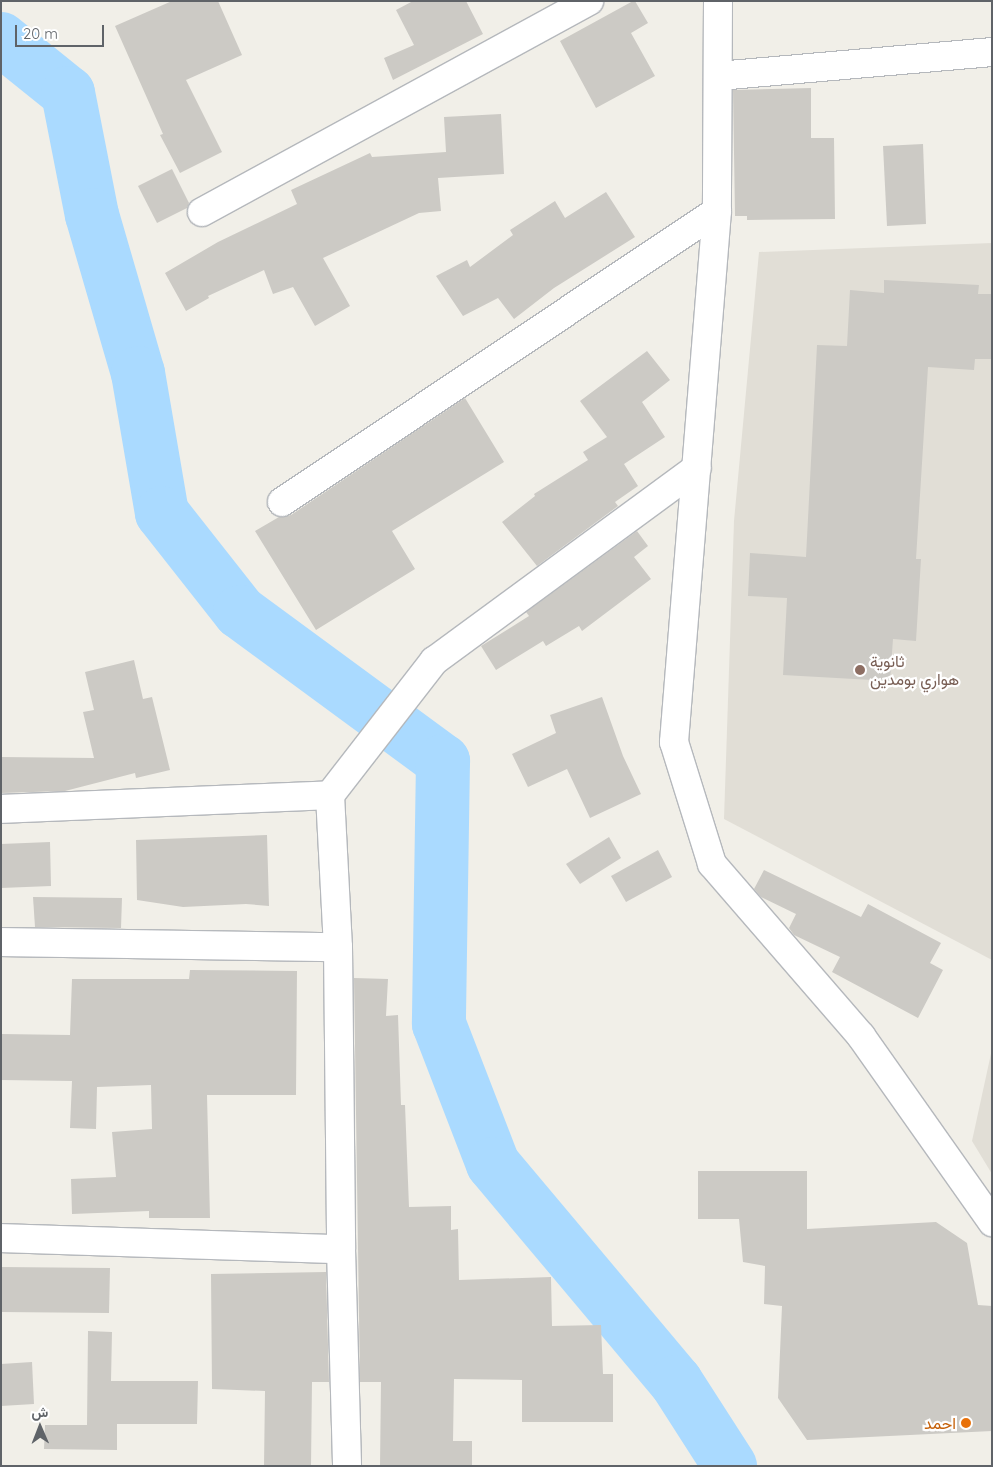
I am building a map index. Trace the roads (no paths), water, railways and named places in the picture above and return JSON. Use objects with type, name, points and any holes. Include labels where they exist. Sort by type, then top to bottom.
[{"type":"street","points":[[202,212],[589,1]]},
{"type":"street","points":[[718,1],[717,210],[674,742],[712,864],[861,1036],[992,1222]]},
{"type":"street","points":[[718,76],[992,52]]},
{"type":"street","points":[[282,502],[717,210]]},
{"type":"street","points":[[347,1466],[341,1249],[338,947],[330,795],[434,662],[696,468]]},
{"type":"street","points":[[1,810],[330,795]]},
{"type":"street","points":[[1,942],[338,947]]},
{"type":"street","points":[[1,1238],[341,1249]]},
{"type":"waterway","points":[[1,39],[68,93],[92,215],[138,373],[162,513],[240,612],[443,761],[439,1024],[493,1164],[676,1382],[730,1466]]},
{"type":"place","name":"ثانوية هواري بومدين","points":[[860,670]]},
{"type":"place","name":"احمد","points":[[966,1423]]}]
